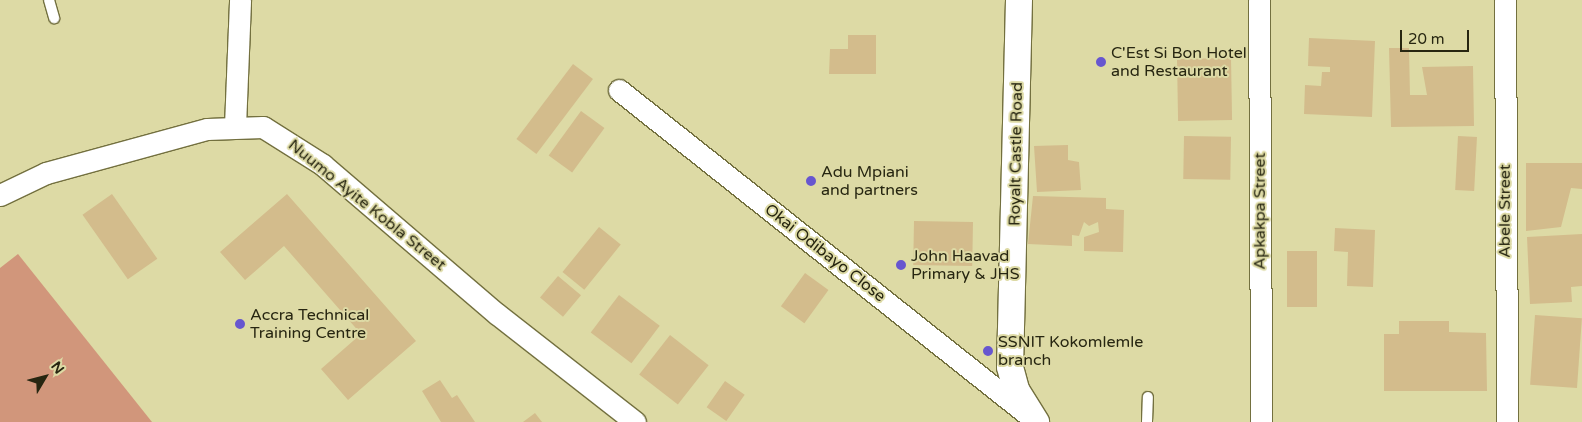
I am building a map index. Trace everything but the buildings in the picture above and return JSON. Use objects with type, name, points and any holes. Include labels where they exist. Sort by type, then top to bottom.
[{"type":"street","points":[[236,126],[240,0]]},
{"type":"street","name":"Royalt Castle Road","points":[[1019,0],[1010,367],[1033,419]]},
{"type":"street","name":"Apkakpa Street","points":[[1258,0],[1261,422]]},
{"type":"street","name":"Abele Street","points":[[1504,0],[1506,422]]},
{"type":"street","name":"Okai Odibayo Close","points":[[619,90],[1033,419]]},
{"type":"street","name":"Nuumo Ayite Kobla Street","points":[[2,190],[46,173],[207,129],[236,126],[263,127],[323,165],[497,314],[635,422]]},
{"type":"lane","points":[[49,0],[54,18]]},
{"type":"lane","points":[[1147,422],[1148,397]]},
{"type":"shaded area","points":[[18,254],[152,422],[0,422],[0,268]]},
{"type":"place","name":"C'Est Si Bon Hotel and Restaurant","points":[[1101,62]]},
{"type":"place","name":"Adu Mpiani and partners","points":[[811,181]]},
{"type":"place","name":"John Haavad Primary & JHS","points":[[901,265]]},
{"type":"place","name":"Accra Technical Training Centre","points":[[240,324]]},
{"type":"place","name":"SSNIT Kokomlemle branch","points":[[988,351]]}]
